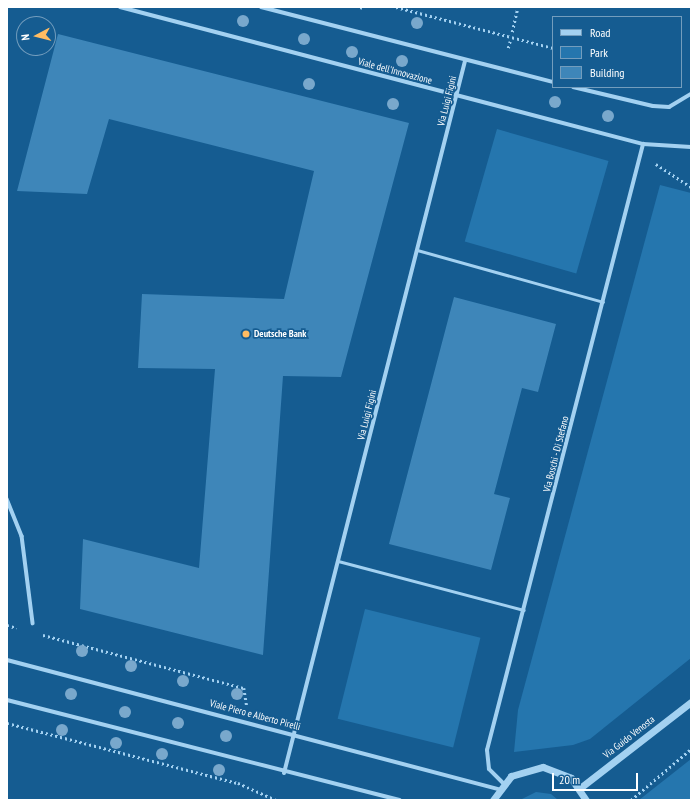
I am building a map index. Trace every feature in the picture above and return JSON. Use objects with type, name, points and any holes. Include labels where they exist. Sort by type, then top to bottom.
[{"type":"street","name":"Viale dell'Innovazione","points":[[120,7],[644,144],[691,147]]},
{"type":"street","points":[[261,7],[465,61],[552,82]]},
{"type":"street","name":"Via Luigi Figini","points":[[284,773],[465,61]]},
{"type":"street","points":[[576,88],[653,106],[669,107],[691,94]]},
{"type":"street","name":"Via Boschi - Di Stefano","points":[[500,786],[489,768],[487,750],[644,144]]},
{"type":"street","points":[[7,499],[22,536],[33,623]]},
{"type":"street","name":"Viale Piero e Alberto Pirelli","points":[[7,660],[294,735],[500,786]]},
{"type":"street","points":[[7,700],[284,773],[389,799],[399,800]]},
{"type":"street","name":"Via Guido Venosta","points":[[580,788],[691,702]]},
{"type":"street","points":[[493,800],[500,786],[522,770],[543,767],[560,771],[580,788],[586,800]]},
{"type":"lane","points":[[417,250],[603,302]]},
{"type":"lane","points":[[338,561],[524,610]]},
{"type":"path","points":[[396,7],[552,48]]},
{"type":"path","points":[[512,32],[518,7]]},
{"type":"path","points":[[508,48],[510,41]]},
{"type":"path","points":[[654,160],[691,187]]},
{"type":"path","points":[[7,625],[22,629]]},
{"type":"path","points":[[38,633],[244,688],[247,704]]},
{"type":"path","points":[[7,723],[227,780],[276,800]]},
{"type":"path","points":[[631,800],[691,749]]},
{"type":"green space","points":[[497,129],[609,161],[576,273],[465,241]]},
{"type":"green space","points":[[660,185],[691,193],[691,658],[590,739],[573,745],[514,752],[518,710]]},
{"type":"green space","points":[[365,609],[480,638],[453,747],[338,719]]},
{"type":"green space","points":[[691,759],[691,800],[639,800]]},
{"type":"green space","points":[[536,792],[551,794],[558,800],[520,800]]},
{"type":"building","name":"Deutsche Bank","points":[[58,34],[409,123],[341,377],[283,376],[263,655],[80,609],[83,539],[199,568],[215,369],[138,368],[142,294],[284,299],[314,171],[109,119],[87,194],[17,191],[52,56],[56,56],[56,42]]},
{"type":"building","points":[[454,297],[556,324],[538,392],[522,388],[494,494],[510,498],[491,570],[389,544]]},
{"type":"place","name":"Deutsche Bank","points":[[246,334]]}]
